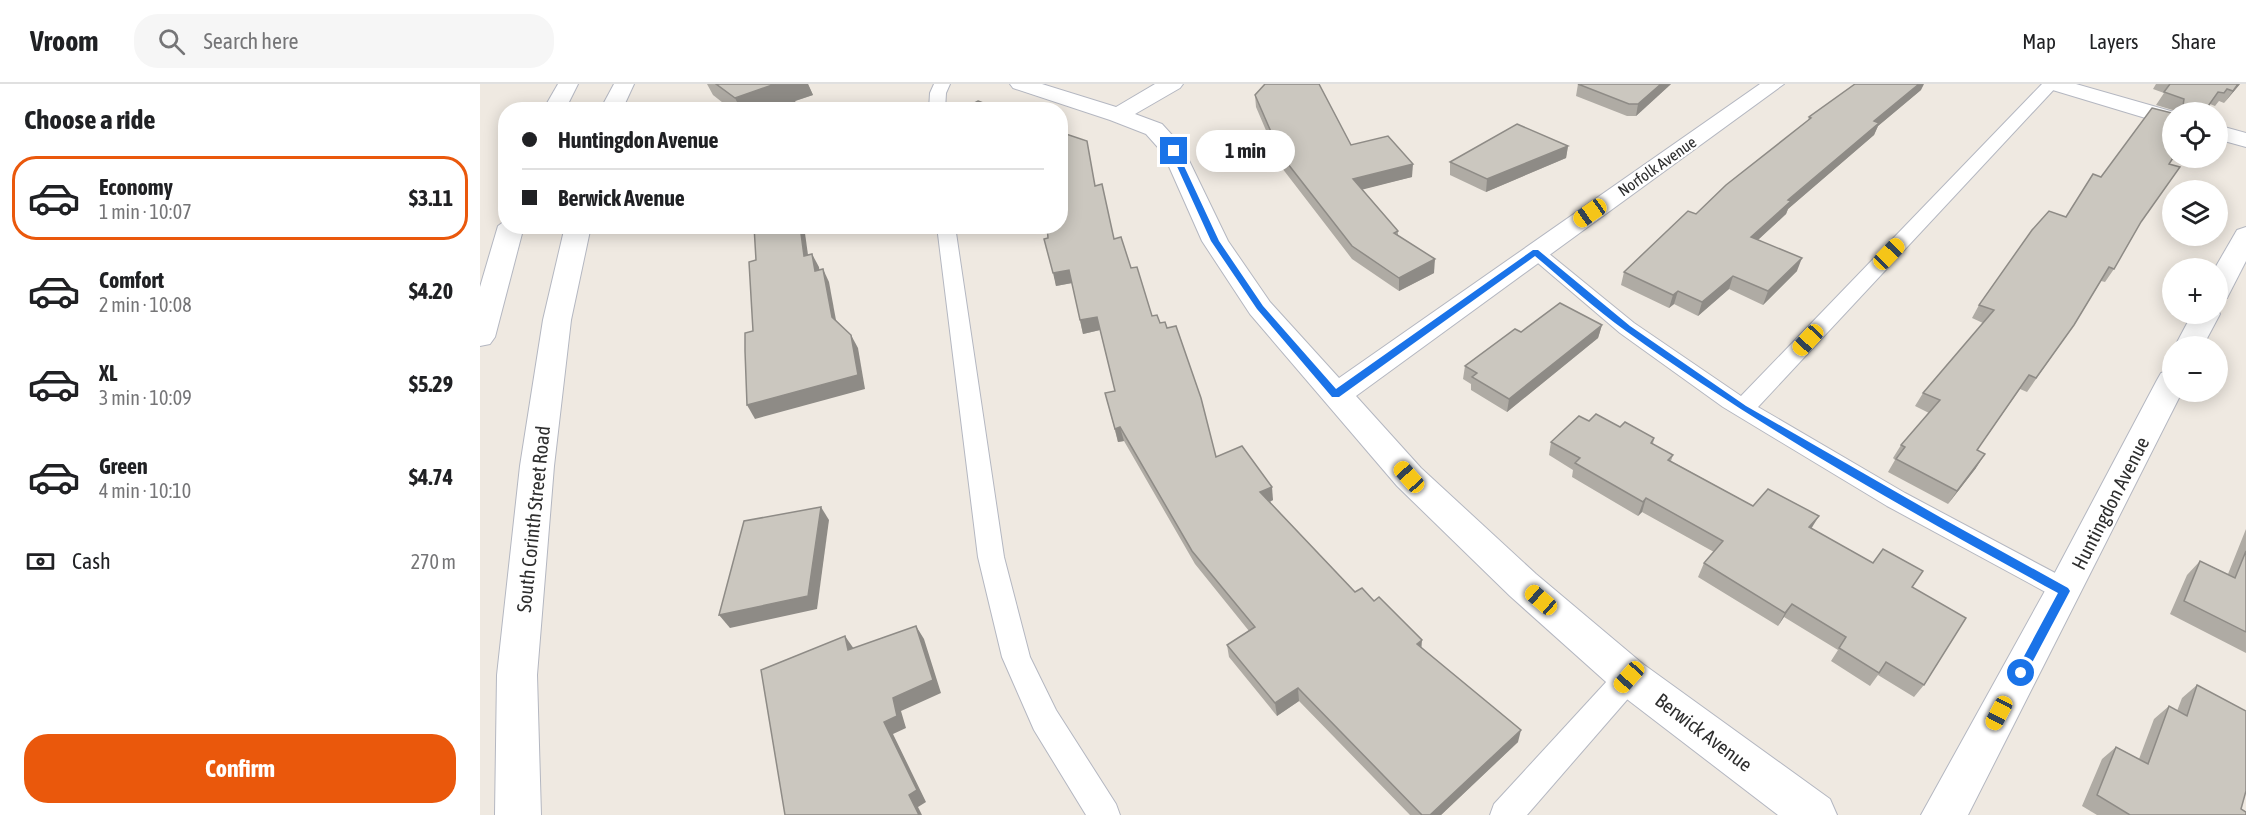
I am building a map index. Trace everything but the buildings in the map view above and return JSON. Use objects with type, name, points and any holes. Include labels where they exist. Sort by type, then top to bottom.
[{"type":"street","points":[[558,102],[567,84]]},
{"type":"street","points":[[615,102],[624,84]]},
{"type":"street","name":"Berwick Avenue","points":[[1020,84],[1118,115],[1154,129],[1174,151],[1215,241],[1260,308],[1409,477],[1523,585],[1629,677],[1814,815]]},
{"type":"street","points":[[1118,115],[1173,84]]},
{"type":"street","name":"Norfolk Avenue","points":[[1335,394],[1774,84]]},
{"type":"street","points":[[2052,84],[2162,115]]},
{"type":"street","points":[[2228,135],[2246,140]]},
{"type":"street","points":[[480,337],[509,234]]},
{"type":"street","name":"South Corinth Street Road","points":[[518,815],[516,675],[535,489],[557,320],[576,234]]},
{"type":"street","points":[[2228,270],[2246,235]]},
{"type":"street","name":"Huntingdon Avenue","points":[[1944,815],[2064,591],[2162,400]]},
{"type":"lane","points":[[937,102],[942,84]]},
{"type":"lane","points":[[1743,408],[2052,84]]},
{"type":"lane","points":[[946,234],[991,557],[1016,657],[1044,720],[1104,815]]},
{"type":"lane","points":[[1535,252],[1627,328],[1743,408],[1941,523],[2064,591]]},
{"type":"lane","points":[[1506,815],[1629,677]]},
{"type":"route","points":[[1174,151],[1191,194],[1215,241],[1260,308],[1335,394],[1535,252],[1627,328],[1743,408],[1802,444],[2064,591],[2021,673]]}]
